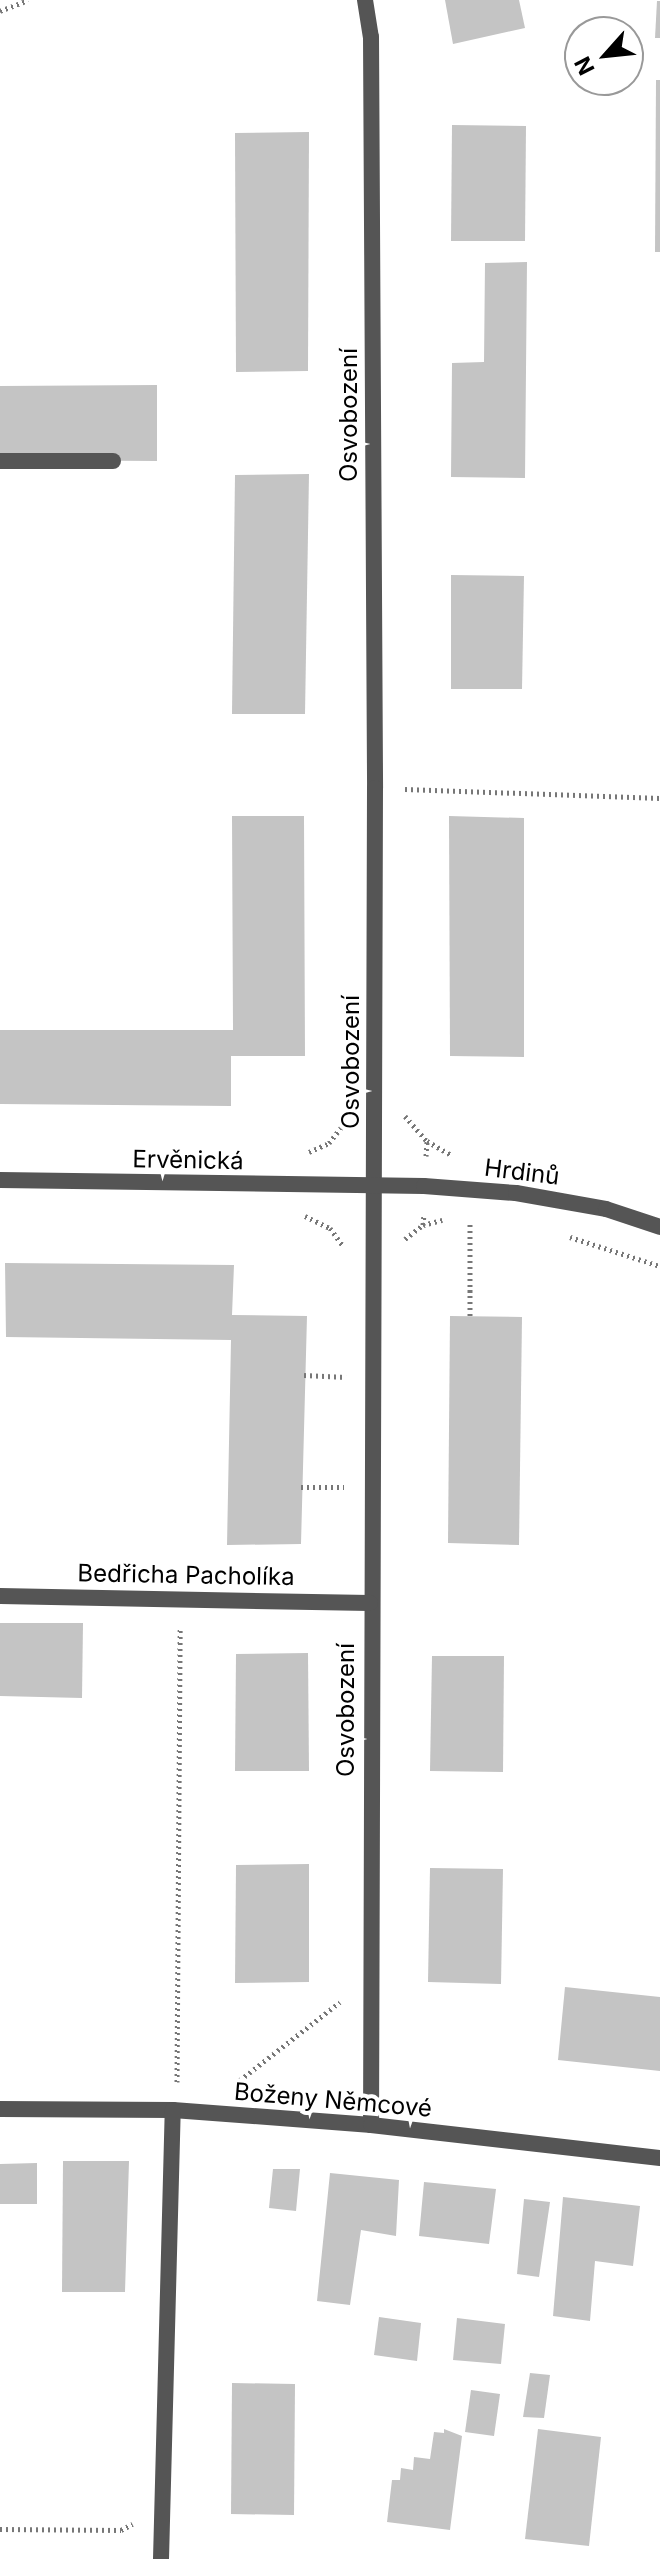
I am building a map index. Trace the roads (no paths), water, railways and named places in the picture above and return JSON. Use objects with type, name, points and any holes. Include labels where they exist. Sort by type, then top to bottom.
[{"type":"street","name":"Osvobození","points":[[365,0],[371,37],[375,788],[375,1185],[370,1603],[371,2125]]},
{"type":"street","points":[[0,461],[113,461]]},
{"type":"street","name":"Ervěnická","points":[[0,1180],[375,1185]]},
{"type":"street","name":"Hrdinů","points":[[375,1185],[516,1193],[606,1209],[660,1227]]},
{"type":"street","name":"Bedřicha Pacholíka","points":[[0,1596],[370,1603]]},
{"type":"street","name":"Boženy Němcové","points":[[0,2109],[173,2110],[371,2125],[660,2158]]},
{"type":"street","points":[[161,2559],[173,2110]]}]
